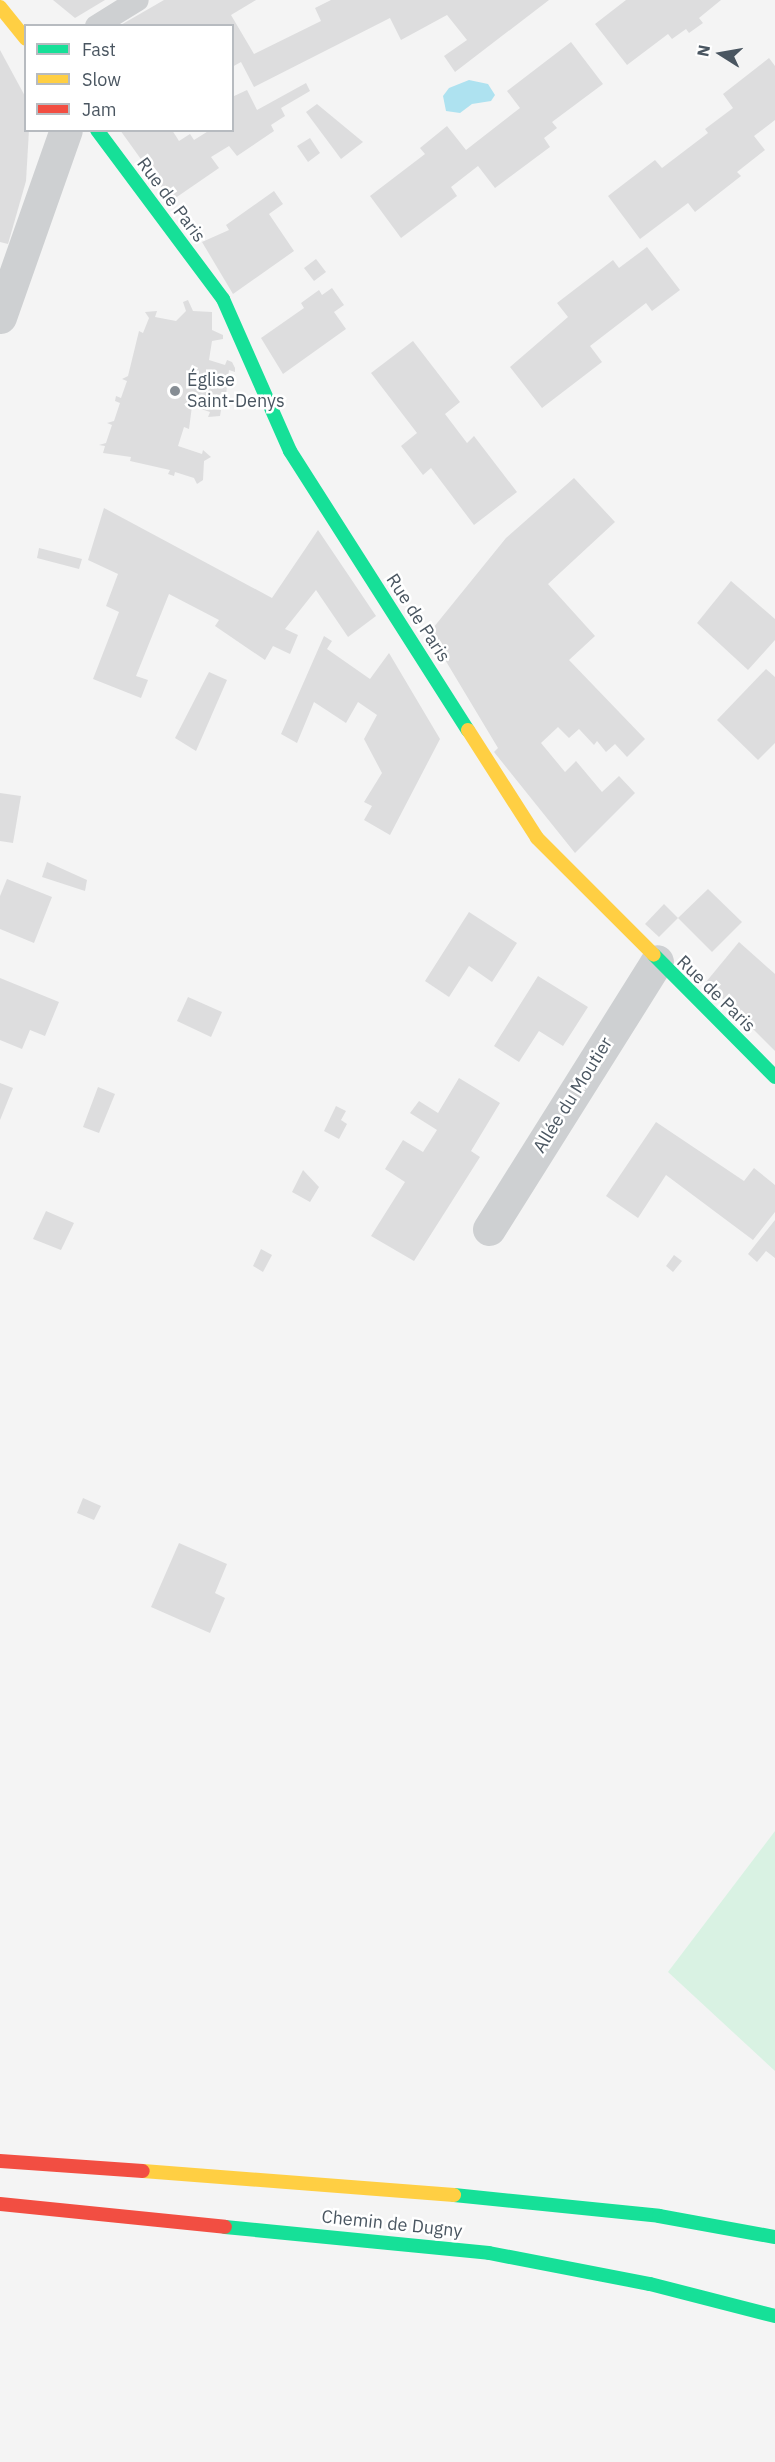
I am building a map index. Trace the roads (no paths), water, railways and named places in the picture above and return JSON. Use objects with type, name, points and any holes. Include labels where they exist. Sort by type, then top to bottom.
[{"type":"main road","points":[[0,7],[24,37]]},
{"type":"main road","name":"Rue de Paris","points":[[98,132],[223,299],[290,452],[537,838],[775,1077]]},
{"type":"main road","name":"Chemin de Dugny","points":[[0,2161],[370,2187],[659,2216],[775,2237]]},
{"type":"main road","name":"Chemin de Dugny","points":[[0,2204],[489,2253],[651,2284],[775,2316]]},
{"type":"street","points":[[0,317],[65,132]]},
{"type":"street","name":"Allée du Moutier","points":[[489,1228],[657,961]]},
{"type":"lane","points":[[99,24],[138,0]]},
{"type":"water","points":[[469,80],[488,84],[495,95],[491,101],[472,104],[460,113],[446,111],[443,96],[449,88]]},
{"type":"place","name":"Église Saint-Denys","points":[[175,391]]}]
